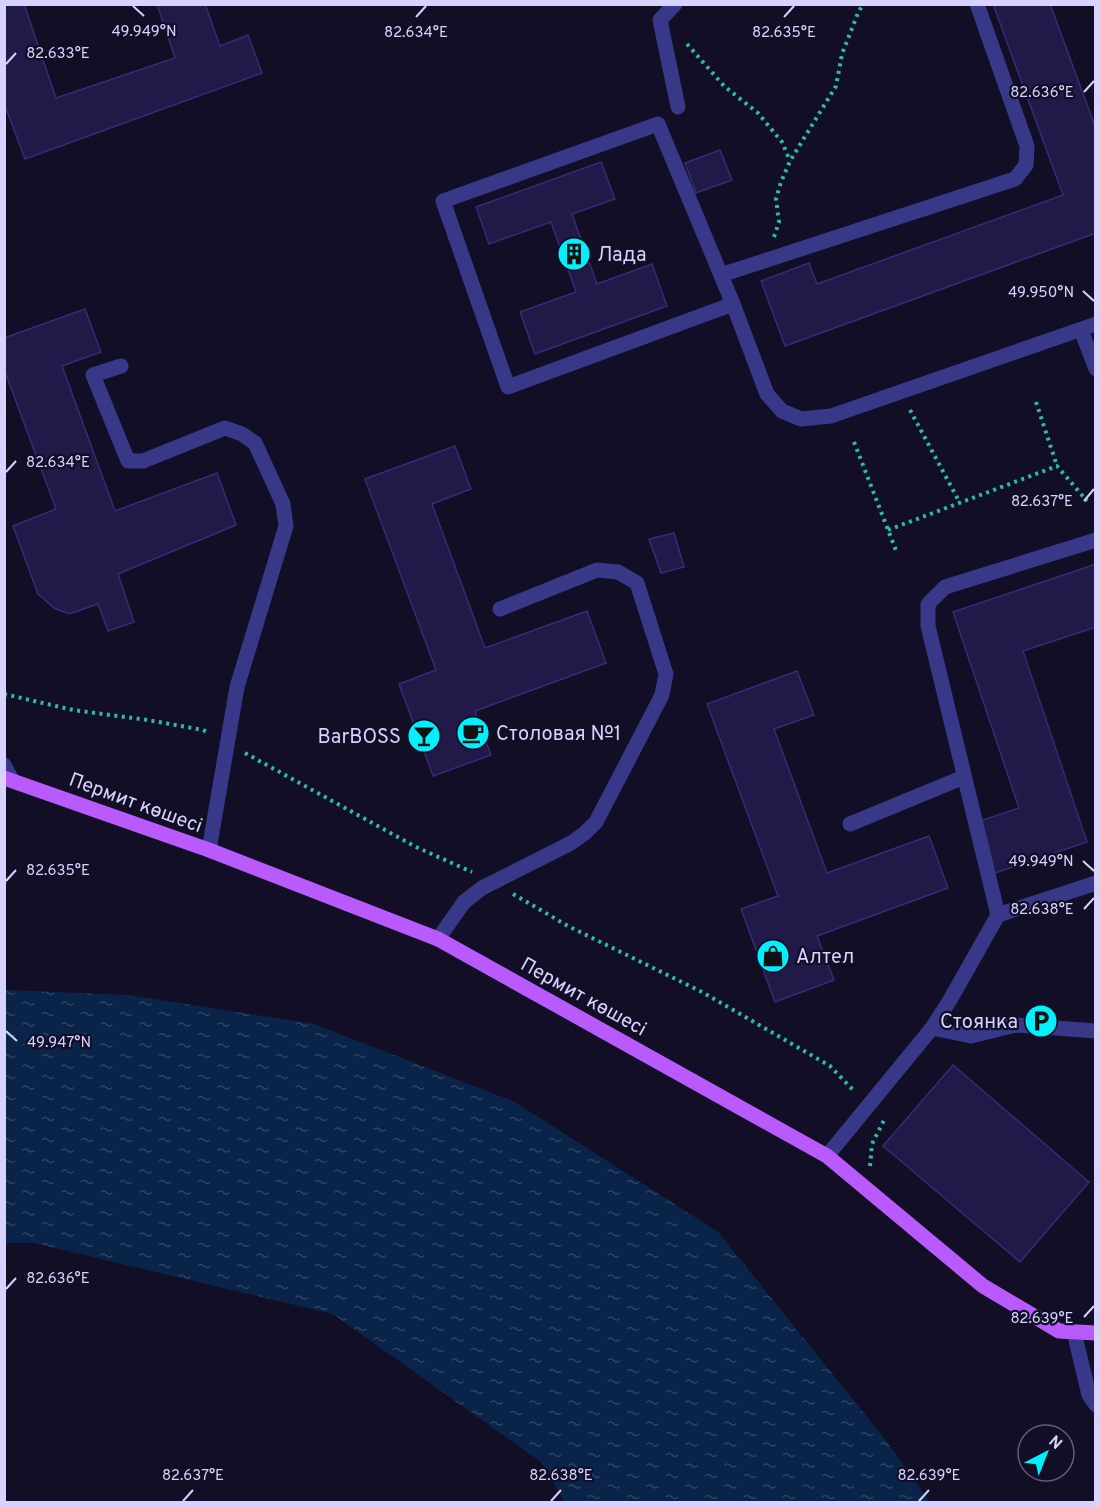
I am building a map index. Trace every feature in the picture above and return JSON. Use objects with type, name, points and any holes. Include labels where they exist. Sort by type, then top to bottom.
[{"type":"main road","name":"Пермит көшесі","points":[[8,779],[209,850],[438,939],[827,1156],[983,1286],[1059,1331],[1095,1333]]},
{"type":"lane","points":[[675,4],[660,20],[678,107]]},
{"type":"lane","points":[[721,275],[1015,179],[1026,165],[1028,146],[976,4]]},
{"type":"lane","points":[[733,304],[508,387],[443,201],[658,124],[733,304],[767,394],[782,411],[801,419],[831,416],[1088,327],[1095,369]]},
{"type":"lane","points":[[121,366],[93,375],[128,461],[143,461],[225,428],[242,434],[255,443],[283,504],[286,526],[237,687],[209,850]]},
{"type":"lane","points":[[998,915],[928,626],[928,604],[945,587],[1095,540]]},
{"type":"lane","points":[[438,939],[464,902],[482,888],[571,843],[597,822],[662,695],[666,674],[637,583],[618,572],[597,570],[500,609]]},
{"type":"lane","points":[[4,765],[8,779]]},
{"type":"lane","points":[[850,824],[964,777]]},
{"type":"lane","points":[[827,1156],[932,1028],[998,915],[1095,883]]},
{"type":"lane","points":[[932,1028],[971,1036],[1016,1025],[1095,1031]]},
{"type":"lane","points":[[1074,1332],[1089,1395],[1095,1405]]},
{"type":"path","points":[[772,240],[779,222],[776,199],[781,182],[790,161],[836,86],[842,54],[863,4]]},
{"type":"path","points":[[660,20],[673,29],[724,86],[758,113],[782,142],[790,161]]},
{"type":"path","points":[[1036,402],[1057,466],[1087,501]]},
{"type":"path","points":[[910,410],[960,503]]},
{"type":"path","points":[[854,442],[897,553]]},
{"type":"path","points":[[888,530],[1057,466]]},
{"type":"path","points":[[4,694],[73,710],[202,730],[416,847],[484,877],[568,926],[702,992],[830,1066],[870,1104],[885,1121],[872,1144],[870,1165],[879,1173]]},
{"type":"water","points":[[5,990],[128,995],[314,1024],[515,1102],[718,1232],[881,1434],[930,1502],[565,1502],[541,1462],[333,1314],[34,1243],[5,1243]]},
{"type":"building","points":[[4,4],[24,4],[56,98],[175,58],[157,4],[205,4],[220,46],[248,35],[262,73],[25,159],[4,103]]},
{"type":"building","points":[[993,4],[1050,4],[1096,129],[1096,233],[785,346],[761,281],[809,263],[817,284],[1063,195]]},
{"type":"building","points":[[720,150],[732,180],[696,193],[685,163]]},
{"type":"building","name":"Лада","points":[[601,162],[615,199],[572,214],[597,284],[652,264],[667,306],[535,354],[520,312],[576,292],[551,222],[489,244],[476,207]]},
{"type":"building","points":[[85,309],[101,352],[62,366],[115,511],[217,473],[236,525],[118,574],[134,622],[108,631],[98,604],[69,614],[54,608],[38,594],[13,526],[56,509],[4,369],[4,338]]},
{"type":"building","points":[[455,446],[471,489],[432,504],[485,648],[587,611],[606,663],[475,711],[491,755],[433,776],[399,684],[436,670],[365,479]]},
{"type":"building","points":[[674,533],[684,567],[661,573],[649,539]]},
{"type":"building","points":[[1096,564],[1096,627],[1023,651],[1087,842],[995,873],[977,822],[1019,808],[953,612]]},
{"type":"building","points":[[797,671],[814,715],[774,729],[827,873],[929,836],[948,888],[817,936],[834,980],[775,1002],[741,909],[778,896],[707,704]]},
{"type":"building","points":[[953,1065],[1089,1182],[1020,1262],[883,1146]]},
{"type":"place","name":"Лада","points":[[574,254]]},
{"type":"place","name":"Столовая №1","points":[[473,733]]},
{"type":"place","name":"BarBOSS","points":[[424,736]]},
{"type":"place","name":"Алтел","points":[[773,956]]},
{"type":"place","name":"Стоянка","points":[[1041,1021]]}]
